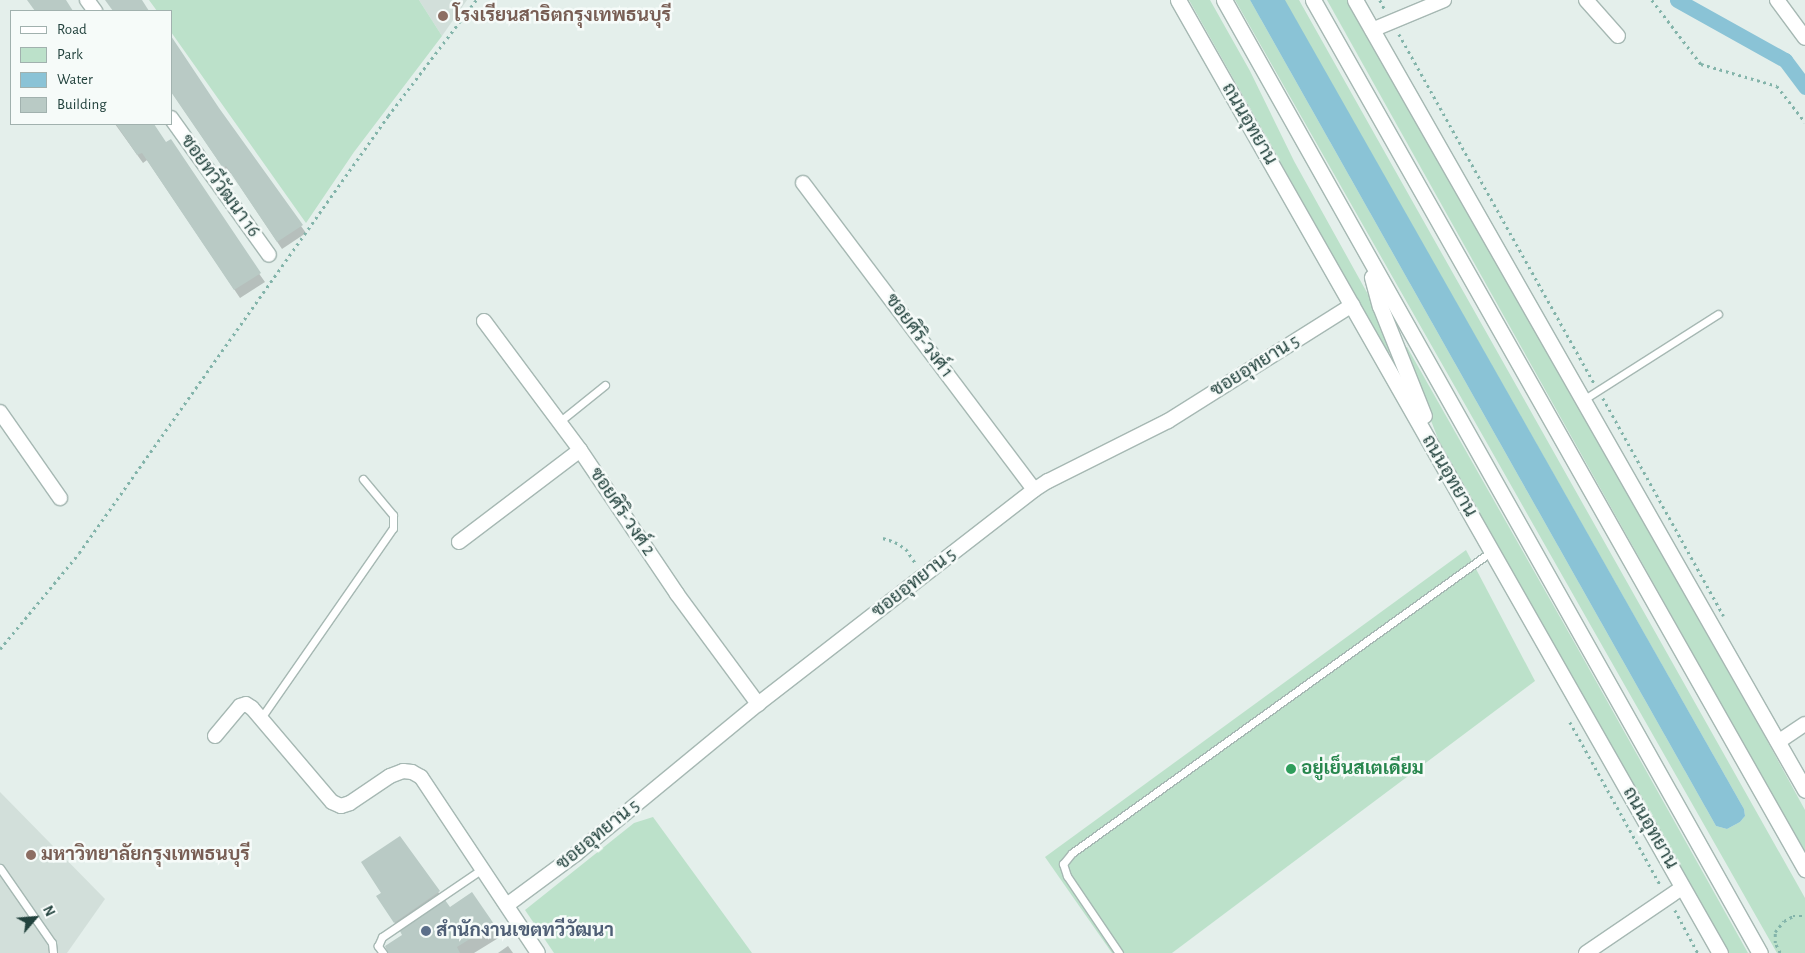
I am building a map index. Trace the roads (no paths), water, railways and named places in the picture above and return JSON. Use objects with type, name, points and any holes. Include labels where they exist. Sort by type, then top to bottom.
[{"type":"main road","name":"ถนนอุทยาน","points":[[1178,0],[1720,953]]},
{"type":"main road","name":"ถนนอุทยาน","points":[[1224,0],[1760,953]]},
{"type":"main road","points":[[1313,0],[1805,869]]},
{"type":"main road","points":[[1355,0],[1805,790]]},
{"type":"main road","points":[[1366,255],[1380,306],[1441,462]]},
{"type":"street","points":[[1372,30],[1444,0]]},
{"type":"street","points":[[1586,0],[1618,36]]},
{"type":"street","points":[[1776,0],[1805,38]]},
{"type":"street","name":"ซอยทวีวัฒนา 16","points":[[172,119],[269,255]]},
{"type":"street","name":"ซอยศิริ-วงศ์ 1","points":[[803,183],[1034,490]]},
{"type":"street","name":"ซอยอุทยาน 5","points":[[507,905],[576,854],[758,704],[1034,490],[1048,481],[1168,421],[1352,305]]},
{"type":"street","name":"ซอยศิริ-วงศ์ 2","points":[[484,320],[580,450],[678,594],[758,704]]},
{"type":"street","points":[[0,412],[60,498]]},
{"type":"street","points":[[459,542],[580,450]]},
{"type":"street","points":[[215,736],[240,706],[246,704],[332,802],[341,806],[350,803],[390,776],[403,771],[412,772],[421,777],[538,953]]},
{"type":"street","points":[[1778,742],[1805,724]]},
{"type":"street","points":[[1586,953],[1683,887]]},
{"type":"lane","points":[[1583,400],[1718,314]]},
{"type":"lane","points":[[559,422],[605,385]]},
{"type":"lane","points":[[260,718],[393,528],[393,515],[363,479]]},
{"type":"lane","points":[[1119,953],[1067,876],[1063,864],[1072,853],[1492,551]]},
{"type":"lane","points":[[0,868],[52,943],[53,953]]},
{"type":"lane","points":[[383,953],[378,946],[382,937],[482,869]]},
{"type":"water","points":[[1250,0],[1285,0],[1744,809],[1745,816],[1740,822],[1727,829],[1716,826]]},
{"type":"waterway","points":[[1677,0],[1785,60],[1805,87]]},
{"type":"place","name":"โรงเรียนสาธิตกรุงเทพธนบุรี","points":[[443,16]]},
{"type":"place","name":"อยู่เย็นสเตเดียม","points":[[1291,769]]},
{"type":"place","name":"มหาวิทยาลัยกรุงเทพธนบุรี","points":[[31,855]]},
{"type":"place","name":"สำนักงานเขตทวีวัฒนา","points":[[426,931]]}]
